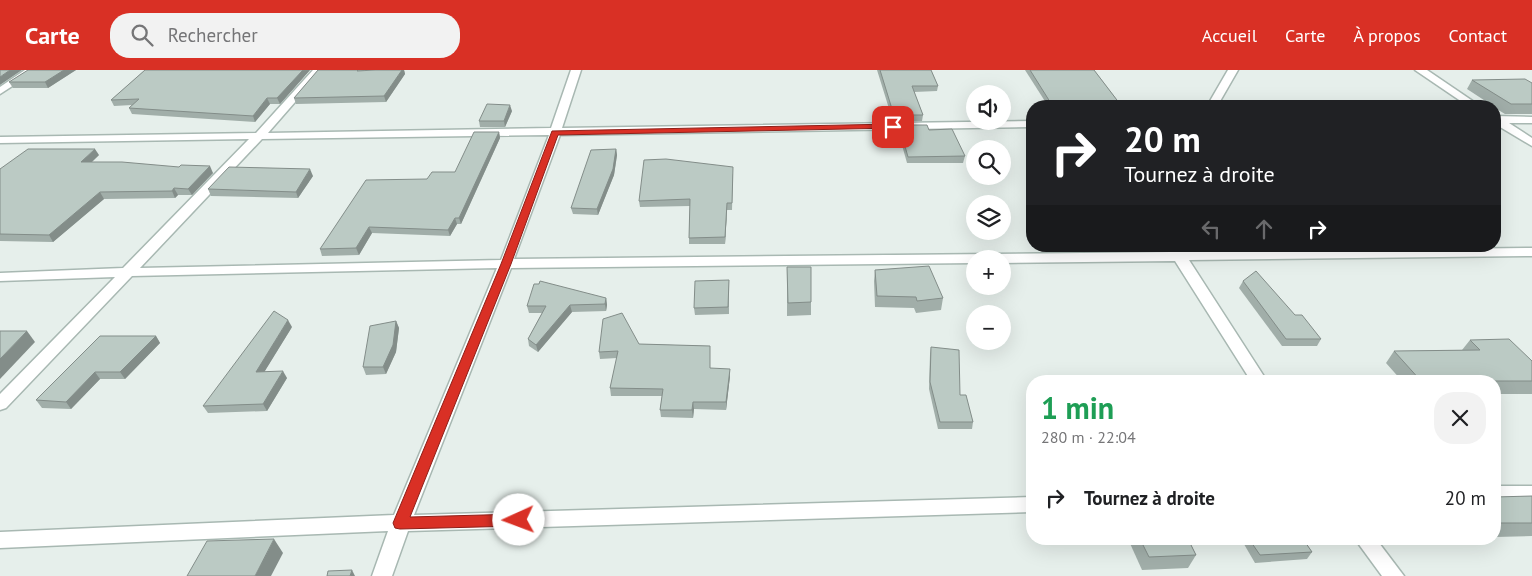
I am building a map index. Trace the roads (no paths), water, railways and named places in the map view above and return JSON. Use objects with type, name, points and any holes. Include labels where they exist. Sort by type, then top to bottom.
[{"type":"street","points":[[0,91],[32,70]]},
{"type":"street","points":[[0,404],[259,136],[318,70]]},
{"type":"street","points":[[382,576],[400,523],[506,264],[555,133],[576,70]]},
{"type":"street","points":[[1216,100],[1233,70]]},
{"type":"street","points":[[1420,70],[1466,100]]},
{"type":"street","points":[[1501,120],[1532,120]]},
{"type":"street","points":[[0,140],[555,133],[1026,124]]},
{"type":"street","points":[[1501,124],[1532,143]]},
{"type":"street","points":[[1011,258],[1152,252]]},
{"type":"street","points":[[1178,252],[1255,375]]},
{"type":"street","points":[[1501,252],[1532,252]]},
{"type":"street","points":[[0,277],[129,272],[506,264],[966,259]]},
{"type":"street","points":[[1501,493],[1532,493]]},
{"type":"street","points":[[0,540],[400,523],[1026,505]]},
{"type":"street","points":[[1371,545],[1394,576]]}]
